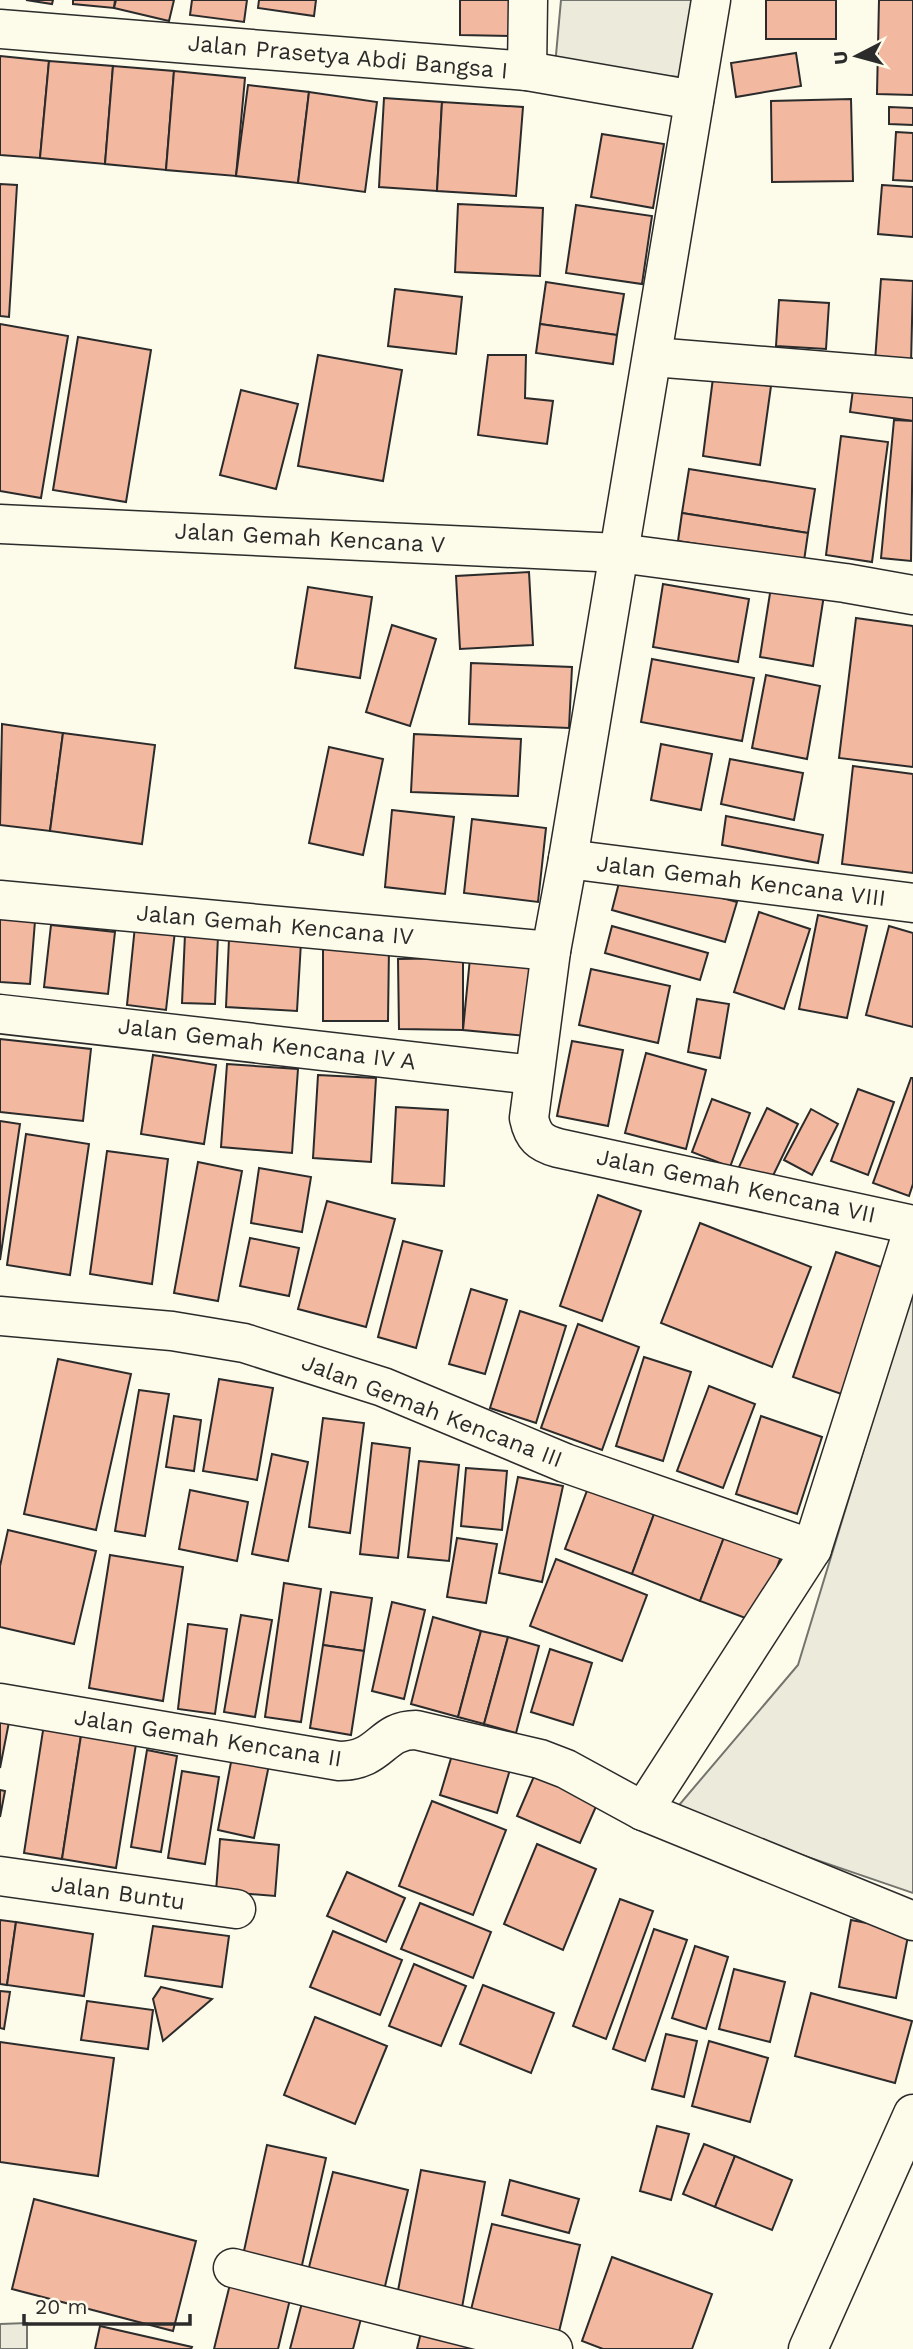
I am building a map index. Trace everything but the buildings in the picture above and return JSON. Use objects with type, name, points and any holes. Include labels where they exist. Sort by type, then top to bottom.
[{"type":"street","points":[[527,71],[528,0]]},
{"type":"street","points":[[534,1075],[551,951],[711,0]]},
{"type":"street","name":"Jalan Prasetya Abdi Bangsa I","points":[[0,29],[527,71],[694,100]]},
{"type":"street","points":[[653,357],[913,378]]},
{"type":"street","name":"Jalan Gemah Kencana V","points":[[0,524],[619,553],[845,583],[913,595]]},
{"type":"street","name":"Jalan Gemah Kencana VIII","points":[[568,859],[913,903]]},
{"type":"street","name":"Jalan Gemah Kencana IV","points":[[0,900],[551,951]]},
{"type":"street","name":"Jalan Gemah Kencana IV A","points":[[0,1014],[534,1075]]},
{"type":"street","name":"Jalan Gemah Kencana VII","points":[[534,1075],[529,1118],[531,1129],[537,1139],[558,1148],[913,1225]]},
{"type":"street","points":[[643,1811],[812,1549],[913,1230]]},
{"type":"street","name":"Jalan Gemah Kencana III","points":[[0,1316],[172,1331],[244,1343],[383,1387],[565,1463],[812,1549]]},
{"type":"street","name":"Jalan Gemah Kencana II","points":[[0,1703],[339,1761],[365,1758],[396,1732],[416,1730],[540,1759],[577,1775],[643,1811],[913,1921]]},
{"type":"street","name":"Jalan Buntu","points":[[0,1876],[236,1909]]},
{"type":"street","points":[[808,2349],[913,2114]]},
{"type":"street","points":[[233,2268],[553,2349]]},
{"type":"shaded area","points":[[561,0],[696,0],[690,78],[555,66]]},
{"type":"shaded area","points":[[913,1288],[913,1893],[674,1811],[798,1665]]},
{"type":"shaded area","points":[[27,2323],[27,2349],[0,2349],[0,2324]]}]
